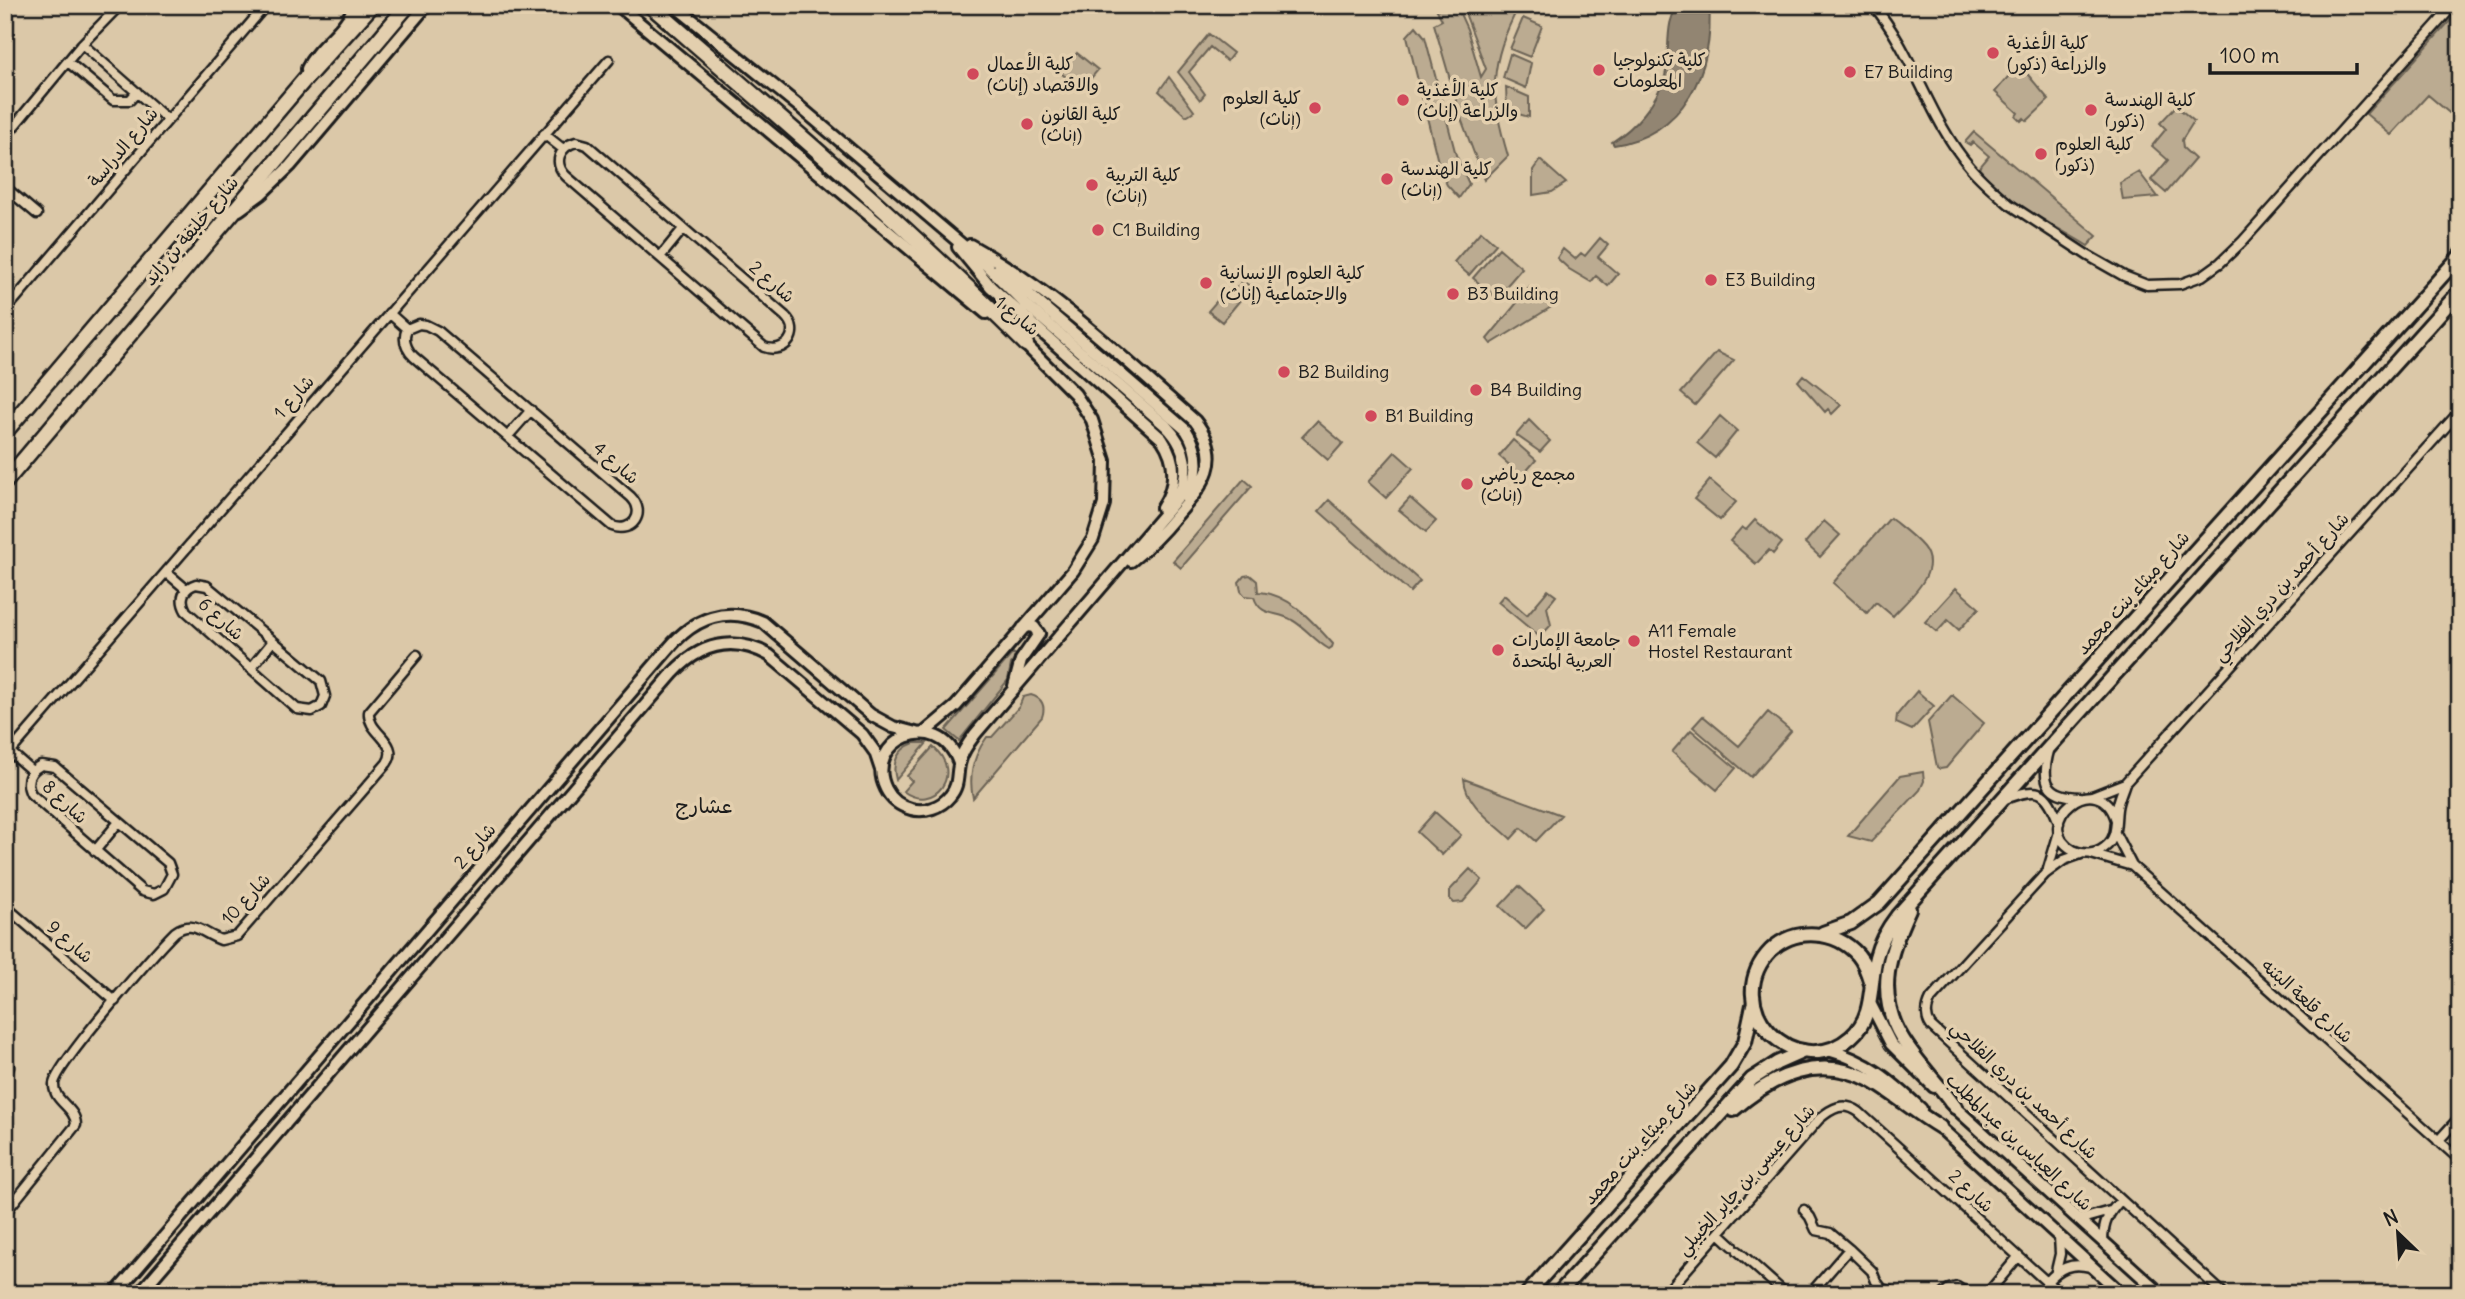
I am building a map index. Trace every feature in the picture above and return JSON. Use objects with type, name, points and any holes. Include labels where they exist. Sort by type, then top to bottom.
[{"type":"highway","name":"شارع خليفة بن زايد","points":[[5,432],[305,79],[372,5]]},
{"type":"highway","name":"شارع خليفة بن زايد","points":[[5,482],[408,5]]},
{"type":"highway","points":[[650,5],[907,230],[1026,344]]},
{"type":"main road","points":[[305,79],[310,64],[352,15],[355,5]]},
{"type":"main road","name":"شارع ميثاء بنت محمد","points":[[1818,934],[1851,923],[1879,903],[2460,256]]},
{"type":"main road","points":[[1871,984],[1866,969],[1853,950],[1834,938],[1803,934],[1788,939],[1765,957],[1754,984],[1754,1001],[1759,1019],[1770,1035],[1786,1046],[1804,1051],[1828,1050],[1851,1037],[1867,1016],[1877,953],[1882,939],[1898,915],[2460,291]]},
{"type":"main road","points":[[1916,895],[1891,954],[1887,971],[1891,1010],[1903,1040],[1955,1107]]},
{"type":"main road","name":"شارع ميثاء بنت محمد","points":[[1527,1294],[1731,1066],[1745,1042],[1754,1001]]},
{"type":"main road","points":[[1558,1294],[1752,1079],[1777,1063],[1804,1051]]},
{"type":"main road","points":[[1709,1125],[1764,1085],[1790,1073],[1818,1069],[1846,1072],[1873,1082],[1940,1127]]},
{"type":"street","points":[[5,137],[82,44],[120,5]]},
{"type":"street","name":"شارع الدراسة","points":[[5,311],[266,5]]},
{"type":"street","points":[[228,217],[252,202],[290,166],[427,5]]},
{"type":"street","name":"شارع 1","points":[[618,5],[828,183],[1026,344],[1075,394],[1098,433],[1106,475],[1104,504],[1100,522],[1088,547],[1073,571],[956,706],[920,733]]},
{"type":"street","name":"شارع 1","points":[[674,5],[800,107],[986,265],[1025,304],[1166,426],[1180,444],[1186,467],[1182,489],[1177,499],[976,733],[958,763]]},
{"type":"street","points":[[1873,5],[1894,33],[1952,141],[1969,166],[1994,191],[2103,265],[2147,285],[2180,285],[2202,276],[2220,263],[2455,5]]},
{"type":"street","points":[[82,44],[167,119]]},
{"type":"street","name":"شارع 1","points":[[8,755],[608,60]]},
{"type":"street","points":[[68,62],[113,100],[130,100],[137,92]]},
{"type":"street","points":[[544,134],[563,149]]},
{"type":"street","name":"شارع 2","points":[[576,142],[587,145],[683,229],[789,320],[792,332],[788,343],[776,349],[764,347],[562,172],[558,162],[563,149],[576,142]]},
{"type":"street","points":[[5,187],[37,214]]},
{"type":"street","points":[[660,257],[683,229]]},
{"type":"street","points":[[952,236],[1012,269],[1054,299],[1195,421],[1205,436],[1209,464],[1203,483],[1159,537],[1128,564]]},
{"type":"street","points":[[952,236],[973,267],[992,287],[1154,431],[1167,447],[1174,478],[1168,499],[1107,580]]},
{"type":"street","name":"شارع 1","points":[[986,265],[1024,289],[1179,422],[1192,438],[1197,467],[1191,490],[1128,564],[1107,580]]},
{"type":"street","name":"شارع 4","points":[[390,313],[407,329]]},
{"type":"street","name":"شارع 4","points":[[419,324],[432,327],[531,410],[635,501],[639,512],[634,523],[623,528],[612,526],[410,354],[405,339],[407,329],[419,324]]},
{"type":"street","points":[[509,436],[531,410]]},
{"type":"street","name":"شارع أحمد بن دري الفلاحي","points":[[2116,820],[2117,807],[2125,783],[2460,411]]},
{"type":"street","name":"شارع 6","points":[[166,572],[186,589]]},
{"type":"street","name":"شارع 6","points":[[196,584],[207,586],[273,641],[321,681],[325,696],[321,706],[307,712],[297,709],[186,611],[182,600],[186,589],[196,584]]},
{"type":"street","name":"شارع 2","points":[[114,1294],[673,642],[690,627],[708,618],[733,614],[763,622],[871,715],[893,727],[920,733]]},
{"type":"street","points":[[1013,689],[1019,665],[1039,634],[1034,626],[1023,628]]},
{"type":"street","points":[[251,668],[273,641]]},
{"type":"street","points":[[139,1294],[673,673],[695,653],[730,644],[757,648],[769,655],[862,734],[875,752],[886,789],[893,799],[911,809],[925,810],[944,802],[954,792],[959,779],[958,763],[948,745],[937,737],[920,733],[901,738],[889,750],[882,773]]},
{"type":"street","name":"شارع 10","points":[[5,1213],[74,1129],[75,1116],[59,1098],[54,1087],[61,1068],[115,1001],[181,928],[194,926],[216,938],[227,940],[237,936],[390,760],[391,748],[372,727],[369,712],[417,655]]},
{"type":"street","points":[[2002,800],[2028,791],[2042,793],[2052,804],[2067,845],[2088,853],[2105,847],[2115,833],[2116,820],[2112,810],[2104,802],[2062,795],[2049,785],[2045,767],[2050,745]]},
{"type":"street","name":"شارع 8","points":[[8,755],[32,771]]},
{"type":"street","name":"شارع 8","points":[[41,765],[55,767],[118,823],[167,863],[172,874],[168,885],[159,892],[142,891],[31,794],[27,781],[32,771],[41,765]]},
{"type":"street","name":"شارع أحمد بن دري الفلاحي","points":[[2086,797],[2125,783]]},
{"type":"street","points":[[2059,828],[2066,806],[2086,797]]},
{"type":"street","points":[[95,851],[118,823]]},
{"type":"street","name":"شارع أحمد بن دري الفلاحي","points":[[2047,872],[2059,828]]},
{"type":"street","name":"شارع قلعة البثنه","points":[[2115,833],[2132,866],[2460,1160]]},
{"type":"street","name":"شارع أحمد بن دري الفلاحي","points":[[2088,853],[2064,860],[2047,872],[1931,999],[1926,1013],[1927,1020],[2224,1294]]},
{"type":"street","name":"شارع قلعة البثنه","points":[[2088,853],[2132,866]]},
{"type":"street","name":"شارع 9","points":[[5,906],[115,1001]]},
{"type":"street","name":"شارع العباس بن عبدالمطلب","points":[[1870,1003],[1883,1031],[1901,1056],[2161,1294]]},
{"type":"street","points":[[1828,1050],[1846,1055],[1879,1072],[2122,1294]]},
{"type":"street","points":[[5,1056],[9,1067],[5,1077]]},
{"type":"street","name":"شارع عيسى بن جابر الخييلي","points":[[1665,1294],[1827,1113],[1844,1106],[1859,1112]]},
{"type":"street","name":"شارع 2","points":[[1859,1112],[2060,1294]]},
{"type":"street","points":[[2438,1141],[2460,1117]]},
{"type":"street","points":[[2103,1242],[2110,1211],[2120,1200]]},
{"type":"street","points":[[1804,1210],[1816,1230],[1830,1233],[1872,1271],[1878,1285],[1898,1294]]},
{"type":"street","points":[[2078,1220],[2110,1211]]},
{"type":"street","points":[[1719,1233],[1786,1294]]},
{"type":"street","points":[[2047,1282],[2056,1271],[2060,1254],[2059,1236]]},
{"type":"street","points":[[1810,1294],[1849,1249]]},
{"type":"street","points":[[1987,1294],[2018,1257]]},
{"type":"street","points":[[2056,1271],[2074,1265],[2092,1267]]},
{"type":"street","points":[[1943,1294],[1957,1287],[1968,1294]]},
{"type":"shaded area","points":[[1439,5],[1456,5],[1467,29],[1481,77],[1486,69],[1462,5],[1519,6],[1502,45],[1495,80],[1498,115],[1508,156],[1484,180],[1462,121],[1434,24],[1442,20],[1436,8]]},
{"type":"shaded area","points":[[1681,5],[1709,5],[1709,30],[1700,76],[1690,96],[1676,114],[1659,128],[1638,139],[1614,145],[1612,142],[1644,114],[1661,86],[1667,67],[1670,26],[1675,10]]},
{"type":"shaded area","points":[[2458,12],[2460,122],[2428,95],[2391,135],[2366,114]]},
{"type":"shaded area","points":[[1523,18],[1542,26],[1530,57],[1510,49]]},
{"type":"shaded area","points":[[1416,26],[1425,37],[1456,155],[1469,184],[1459,198],[1447,185],[1440,170],[1407,36]]},
{"type":"shaded area","points":[[1209,34],[1233,53],[1227,61],[1210,47],[1189,72],[1205,94],[1200,100],[1178,72]]},
{"type":"shaded area","points":[[1077,53],[1098,70],[1081,90],[1061,73]]},
{"type":"shaded area","points":[[1510,54],[1531,63],[1526,88],[1503,78]]},
{"type":"shaded area","points":[[2019,64],[2049,100],[2027,121],[2024,118],[2021,121],[2016,116],[2018,113],[1995,92]]},
{"type":"shaded area","points":[[1169,77],[1194,111],[1186,116],[1159,91]]},
{"type":"shaded area","points":[[1506,87],[1529,97],[1529,117],[1507,111]]},
{"type":"shaded area","points":[[2176,106],[2194,121],[2182,140],[2183,148],[2195,159],[2166,193],[2151,180],[2168,160],[2152,146],[2166,129],[2160,123]]},
{"type":"shaded area","points":[[1974,132],[2097,236],[2088,246],[2030,212],[1990,180],[1979,168],[1989,156],[1973,142],[1970,145],[1965,142]]},
{"type":"shaded area","points":[[1540,160],[1566,183],[1552,192],[1533,195],[1533,170]]},
{"type":"shaded area","points":[[2139,172],[2158,197],[2123,200],[2120,183]]},
{"type":"shaded area","points":[[1481,231],[1496,244],[1469,275],[1454,262]]},
{"type":"shaded area","points":[[1600,238],[1608,245],[1598,257],[1618,274],[1608,286],[1596,276],[1591,282],[1557,258],[1563,249],[1575,259],[1581,253],[1585,256]]},
{"type":"shaded area","points":[[1499,248],[1522,268],[1496,298],[1473,278]]},
{"type":"shaded area","points":[[1243,281],[1251,287],[1222,322],[1208,311],[1222,295],[1227,298]]},
{"type":"shaded area","points":[[1530,287],[1553,306],[1491,344],[1487,339]]},
{"type":"shaded area","points":[[1717,352],[1734,360],[1695,405],[1681,393]]},
{"type":"shaded area","points":[[1803,375],[1841,405],[1832,414],[1828,409],[1825,412],[1798,381]]},
{"type":"shaded area","points":[[1720,416],[1737,431],[1715,458],[1697,443]]},
{"type":"shaded area","points":[[1529,420],[1550,441],[1540,452],[1516,435]]},
{"type":"shaded area","points":[[1317,421],[1343,443],[1328,460],[1302,437]]},
{"type":"shaded area","points":[[1513,440],[1536,460],[1522,476],[1499,456]]},
{"type":"shaded area","points":[[1395,452],[1413,468],[1386,498],[1368,482]]},
{"type":"shaded area","points":[[1244,479],[1252,486],[1181,568],[1173,561]]},
{"type":"shaded area","points":[[1710,480],[1736,502],[1720,520],[1694,499]]},
{"type":"shaded area","points":[[1410,498],[1436,521],[1426,532],[1399,510]]},
{"type":"shaded area","points":[[1329,500],[1420,581],[1410,592],[1319,511]]},
{"type":"shaded area","points":[[1890,518],[1923,547],[1929,566],[1921,584],[1893,616],[1876,602],[1867,613],[1833,583]]},
{"type":"shaded area","points":[[1755,520],[1782,543],[1773,554],[1769,550],[1756,564],[1730,541],[1742,527],[1746,530]]},
{"type":"shaded area","points":[[1824,521],[1840,535],[1820,557],[1805,543]]},
{"type":"shaded area","points":[[1250,575],[1257,581],[1258,592],[1280,597],[1300,610],[1333,644],[1332,647],[1329,649],[1324,646],[1292,620],[1260,608],[1254,597],[1245,596],[1239,582],[1244,576]]},
{"type":"shaded area","points":[[1956,588],[1979,608],[1959,630],[1948,620],[1937,632],[1925,622]]},
{"type":"shaded area","points":[[1548,590],[1556,596],[1547,607],[1551,625],[1540,637],[1498,602],[1504,595],[1527,615]]},
{"type":"shaded area","points":[[1013,653],[1018,656],[1011,664],[1008,680],[959,741],[946,730]]},
{"type":"shaded area","points":[[1917,691],[1934,706],[1912,730],[1896,723],[1897,715]]},
{"type":"shaded area","points":[[1031,695],[1042,703],[1042,717],[973,798],[972,774],[982,744],[987,737],[992,737],[1019,707],[1023,697]]},
{"type":"shaded area","points":[[1952,695],[1984,723],[1946,768],[1940,769],[1937,767],[1928,722]]},
{"type":"shaded area","points":[[1768,712],[1791,731],[1751,777],[1693,727],[1703,716],[1739,746]]},
{"type":"shaded area","points":[[1691,730],[1736,768],[1717,790],[1672,752]]},
{"type":"shaded area","points":[[914,743],[927,743],[896,780],[894,767],[897,757]]},
{"type":"shaded area","points":[[933,747],[942,757],[946,768],[942,787],[935,794],[925,797],[915,797],[903,791],[912,781],[907,776]]},
{"type":"shaded area","points":[[1923,772],[1924,781],[1920,790],[1871,842],[1848,836],[1900,776]]},
{"type":"shaded area","points":[[1464,779],[1561,815],[1536,841],[1521,828],[1511,839],[1475,805]]},
{"type":"shaded area","points":[[1435,812],[1461,835],[1442,855],[1417,832]]},
{"type":"shaded area","points":[[1470,869],[1482,880],[1463,902],[1454,903],[1450,899],[1450,890]]},
{"type":"shaded area","points":[[1519,886],[1544,909],[1525,929],[1500,906]]},
{"type":"place","name":"كلية الأغذية والزراعة (ذكور)","points":[[1993,53]]},
{"type":"place","name":"كلية تكنولوجيا المعلومات","points":[[1599,70]]},
{"type":"place","name":"E7 Building","points":[[1850,72]]},
{"type":"place","name":"كلية الأعمال والاقتصاد (إناث)","points":[[973,74]]},
{"type":"place","name":"كلية الأغذية والزراعة (إناث)","points":[[1403,100]]},
{"type":"place","name":"كلية العلوم (إناث)","points":[[1315,108]]},
{"type":"place","name":"كلية الهندسة (ذكور)","points":[[2091,110]]},
{"type":"place","name":"كلية القانون (إناث)","points":[[1027,124]]},
{"type":"place","name":"كلية العلوم (ذكور)","points":[[2041,154]]},
{"type":"place","name":"كلية الهندسة (إناث)","points":[[1387,179]]},
{"type":"place","name":"كلية التربية (إناث)","points":[[1092,185]]},
{"type":"place","name":"C1 Building","points":[[1098,230]]},
{"type":"place","name":"E3 Building","points":[[1711,280]]},
{"type":"place","name":"كلية العلوم الإنسانية والاجتماعية (إناث)","points":[[1206,283]]},
{"type":"place","name":"B3 Building","points":[[1453,294]]},
{"type":"place","name":"B2 Building","points":[[1284,372]]},
{"type":"place","name":"B4 Building","points":[[1476,390]]},
{"type":"place","name":"B1 Building","points":[[1371,416]]},
{"type":"place","name":"مجمع رياضي (إناث)","points":[[1467,484]]},
{"type":"place","name":"A11 Female Hostel Restaurant","points":[[1634,641]]},
{"type":"place","name":"جامعة الإمارات العربية المتحدة","points":[[1498,650]]},
{"type":"district","name":"عشارج","points":[[704,806]]}]
